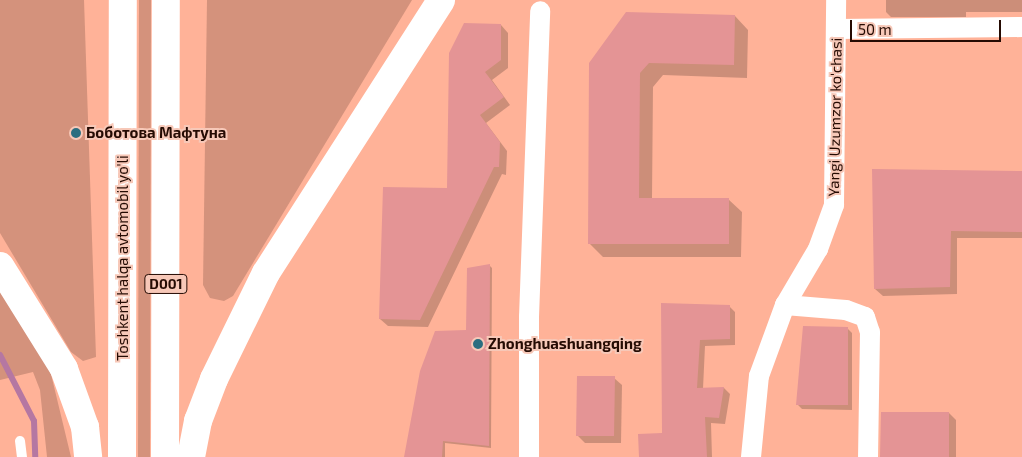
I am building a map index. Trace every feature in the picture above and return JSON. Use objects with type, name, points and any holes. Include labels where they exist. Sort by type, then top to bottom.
[{"type":"highway","name":"Toshkent halqa avtomobil yo'li","points":[[122,457],[123,0]]},
{"type":"highway","name":"D001","points":[[165,457],[166,0]]},
{"type":"highway","points":[[191,457],[198,421],[214,379],[266,273],[441,0]]},
{"type":"highway","points":[[0,266],[64,369],[85,427],[88,457]]},
{"type":"street","name":"Yangi Uzumzor ko'chasi","points":[[751,457],[759,376],[785,305],[818,249],[834,205],[836,0]]},
{"type":"street","points":[[529,457],[529,317],[540,11]]},
{"type":"street","points":[[837,29],[1022,27]]},
{"type":"street","points":[[785,305],[846,310],[865,317],[870,332],[868,457]]},
{"type":"lane","points":[[20,441],[22,457]]},
{"type":"shaded area","points":[[0,0],[84,0],[96,357],[83,361],[71,352],[0,233]]},
{"type":"shaded area","points":[[139,0],[151,0],[150,457],[138,457]]},
{"type":"shaded area","points":[[207,0],[412,0],[233,296],[224,301],[210,298],[203,285]]},
{"type":"shaded area","points":[[0,290],[50,370],[71,457],[47,457],[40,390],[33,372],[0,380]]},
{"type":"building","points":[[626,12],[735,15],[734,65],[649,63],[640,73],[639,198],[729,198],[729,244],[588,244],[589,63]]},
{"type":"building","points":[[464,23],[501,24],[501,60],[485,72],[504,97],[480,115],[500,142],[499,167],[494,167],[420,320],[379,319],[383,187],[447,188],[449,53]]},
{"type":"building","points":[[872,169],[1022,171],[1022,232],[951,231],[950,287],[874,289]]},
{"type":"building","name":"Zhonghuashuangqing","points":[[490,264],[489,446],[443,441],[442,457],[404,457],[420,371],[435,331],[466,330],[467,268]]},
{"type":"building","points":[[661,303],[730,305],[730,339],[700,340],[697,388],[724,387],[719,418],[705,417],[707,457],[639,457],[638,434],[662,433]]},
{"type":"building","points":[[803,326],[848,327],[848,405],[796,405]]},
{"type":"building","points":[[577,376],[615,376],[614,436],[576,436]]},
{"type":"building","points":[[881,412],[949,412],[949,457],[880,457]]},
{"type":"waterway","points":[[0,355],[34,421],[35,457]]},
{"type":"place","name":"Боботова Мафтуна","points":[[76,133]]},
{"type":"place","name":"Zhonghuashuangqing","points":[[478,344]]}]
